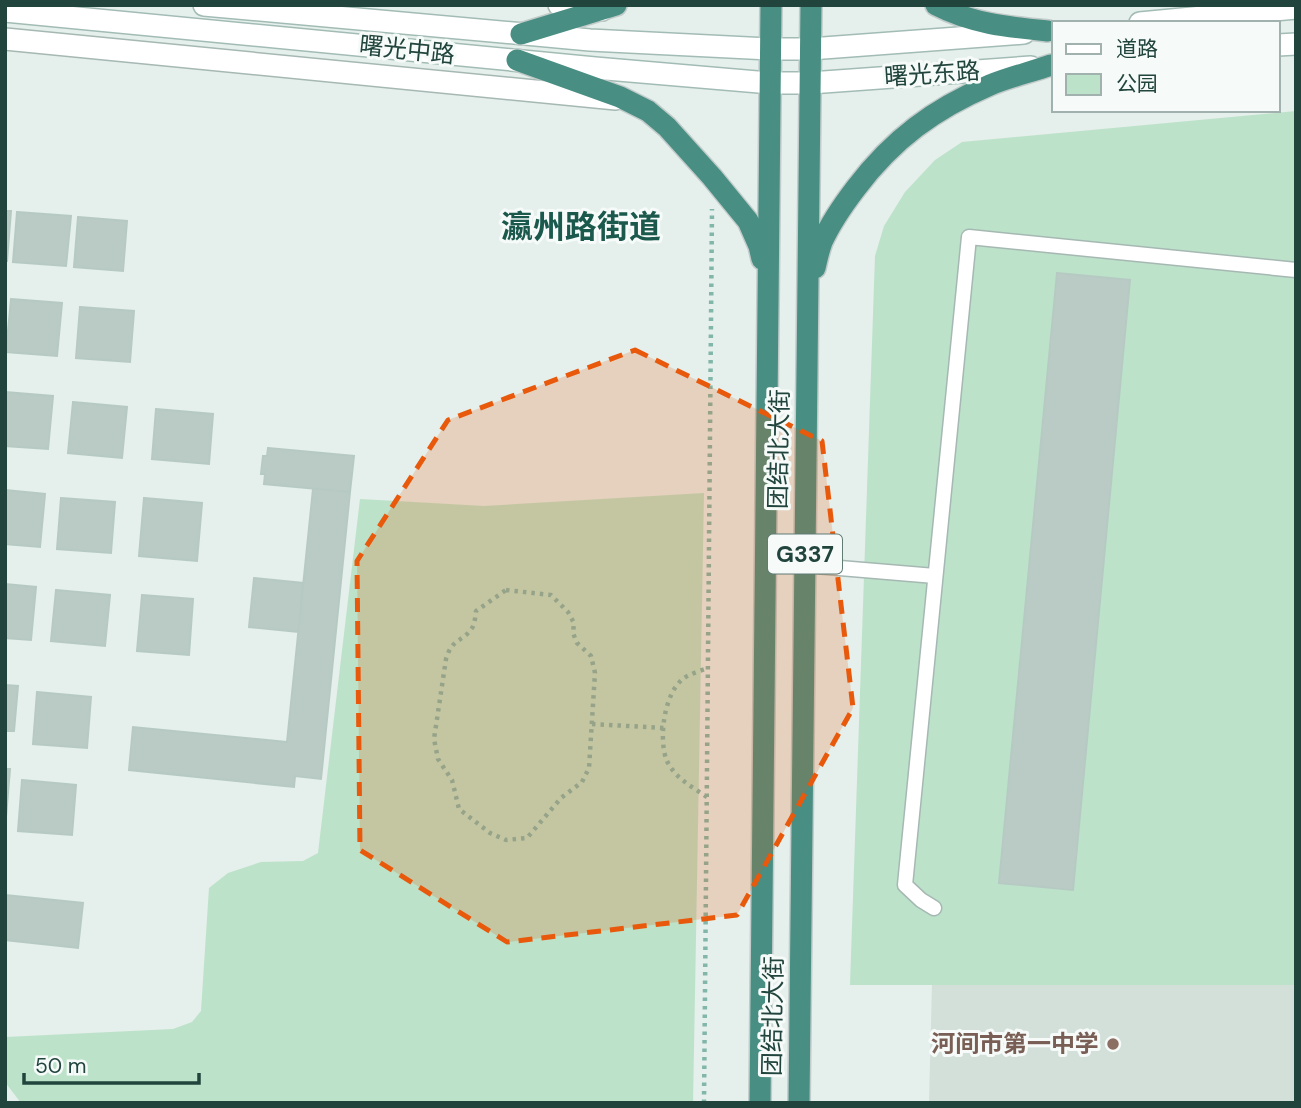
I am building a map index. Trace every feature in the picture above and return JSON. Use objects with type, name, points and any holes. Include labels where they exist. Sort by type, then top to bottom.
[{"type":"highway","name":"团结北大街","points":[[760,1103],[771,5]]},
{"type":"highway","name":"团结北大街","points":[[799,1103],[811,5]]},
{"type":"highway","points":[[936,5],[979,22],[1051,31]]},
{"type":"highway","points":[[521,34],[609,7]]},
{"type":"highway","points":[[517,61],[628,100],[648,111],[667,127],[748,221],[760,246],[767,307]]},
{"type":"highway","points":[[807,297],[822,243],[839,211],[868,172],[897,141],[957,100],[992,84],[1052,65]]},
{"type":"main road","name":"曙光中路","points":[[204,5],[662,45],[810,49]]},
{"type":"main road","points":[[559,5],[609,7]]},
{"type":"main road","points":[[1161,21],[1296,8]]},
{"type":"main road","name":"曙光中路","points":[[5,11],[517,61],[770,83],[810,83]]},
{"type":"main road","name":"曙光东路","points":[[810,49],[1051,31]]},
{"type":"main road","points":[[5,39],[628,100]]},
{"type":"main road","name":"曙光东路","points":[[810,83],[1052,65]]},
{"type":"lane","points":[[934,908],[905,885],[969,237],[1296,270]]},
{"type":"lane","points":[[804,565],[935,576]]},
{"type":"path","points":[[704,1103],[712,177]]},
{"type":"path","points":[[506,590],[551,595],[560,603],[574,623],[573,633],[577,643],[591,656],[596,673],[592,724],[589,768],[582,782],[561,798],[527,838],[506,840],[490,834],[459,809],[452,780],[438,759],[434,739],[448,650],[473,627],[476,611],[506,590]]},
{"type":"path","points":[[707,797],[679,777],[667,759],[663,737],[664,712],[671,694],[682,679],[708,668]]},
{"type":"path","points":[[592,724],[664,728]]},
{"type":"highlighted area","points":[[635,350],[822,441],[853,708],[737,915],[507,942],[360,850],[357,561],[448,420]]},
{"type":"shaded area","name":"河间市第一中学","points":[[932,984],[1296,985],[1296,1103],[929,1103]]},
{"type":"green space","points":[[1296,111],[1296,985],[850,985],[875,256],[884,226],[905,192],[935,160],[962,142]]},
{"type":"green space","points":[[704,493],[693,1103],[21,1103],[5,1082],[6,1037],[173,1029],[192,1022],[201,1011],[209,888],[228,873],[261,862],[303,861],[318,853],[360,499],[484,506]]},
{"type":"building","points":[[5,211],[11,211],[7,261],[5,261]]},
{"type":"building","points":[[17,212],[71,216],[66,266],[13,262]]},
{"type":"building","points":[[78,217],[127,221],[123,271],[74,267]]},
{"type":"building","points":[[1057,273],[1130,280],[1073,890],[999,883]]},
{"type":"building","points":[[11,299],[62,303],[57,356],[6,352]]},
{"type":"building","points":[[80,307],[134,311],[130,362],[76,358]]},
{"type":"building","points":[[5,392],[53,396],[48,449],[5,446]]},
{"type":"building","points":[[73,402],[127,407],[122,458],[68,453]]},
{"type":"building","points":[[156,409],[213,414],[209,464],[152,459]]},
{"type":"building","points":[[268,448],[354,456],[350,492],[264,484],[265,474],[261,474],[263,456],[267,456]]},
{"type":"building","points":[[313,489],[350,492],[321,779],[295,776],[294,787],[129,770],[133,727],[287,742]]},
{"type":"building","points":[[5,490],[45,494],[40,547],[5,544]]},
{"type":"building","points":[[61,498],[115,502],[111,553],[57,549]]},
{"type":"building","points":[[144,498],[202,503],[197,561],[139,556]]},
{"type":"building","points":[[254,578],[303,583],[298,632],[249,627]]},
{"type":"building","points":[[5,584],[36,587],[31,640],[5,638]]},
{"type":"building","points":[[56,590],[110,595],[105,646],[51,641]]},
{"type":"building","points":[[142,595],[193,599],[189,655],[137,651]]},
{"type":"building","points":[[5,685],[18,686],[14,731],[5,731]]},
{"type":"building","points":[[37,692],[91,697],[87,748],[33,744]]},
{"type":"building","points":[[5,769],[10,769],[6,817],[5,817]]},
{"type":"building","points":[[22,780],[76,785],[72,835],[18,831]]},
{"type":"building","points":[[5,895],[83,903],[78,948],[5,940]]},
{"type":"place","name":"河间市第一中学","points":[[1113,1044]]},
{"type":"district","name":"瀛州路街道","points":[[581,227]]}]
